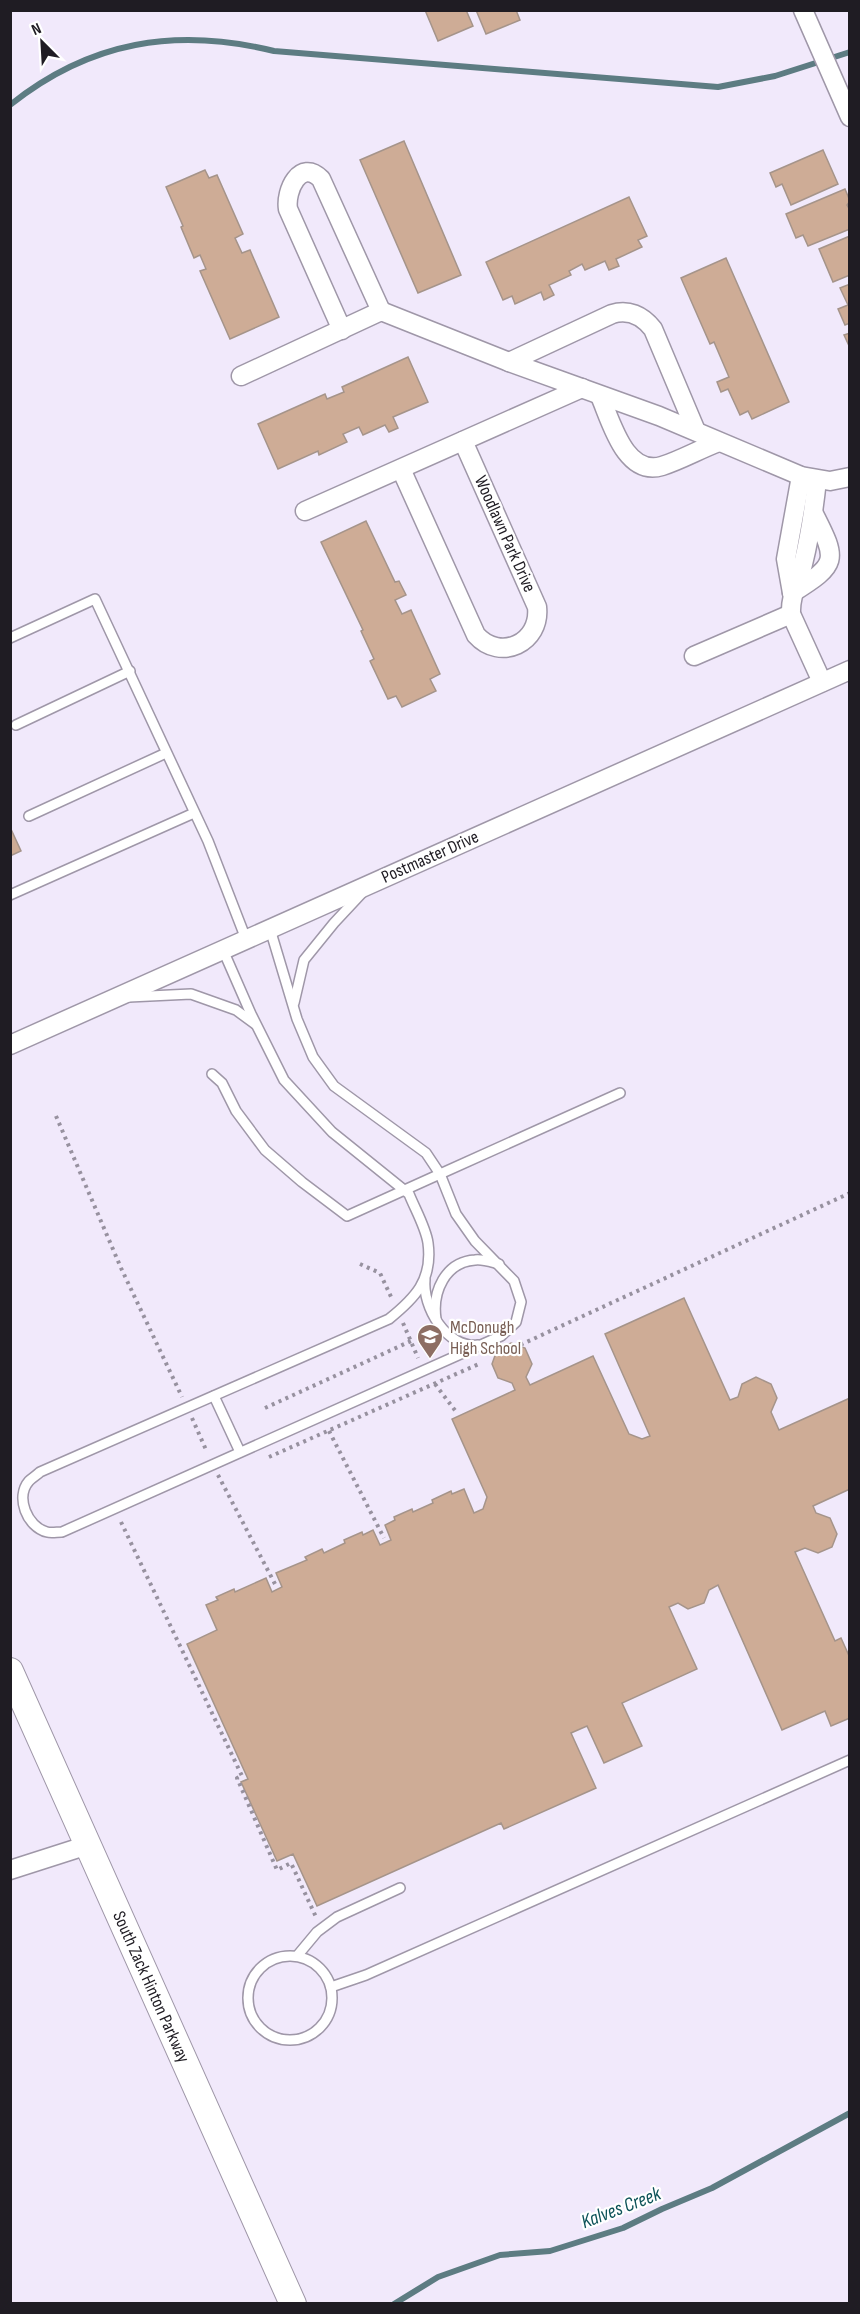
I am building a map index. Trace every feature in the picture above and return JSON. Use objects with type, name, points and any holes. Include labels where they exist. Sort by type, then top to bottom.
[{"type":"main road","name":"South Zack Hinton Parkway","points":[[10,1671],[293,2304]]},
{"type":"street","points":[[803,10],[849,117]]},
{"type":"street","points":[[342,330],[288,209],[287,196],[290,187],[295,179],[305,172],[321,179],[381,311],[509,362],[696,431],[809,478],[830,481],[849,477]]},
{"type":"street","points":[[241,376],[381,311]]},
{"type":"street","points":[[509,362],[612,314],[634,313],[653,329],[696,431]]},
{"type":"street","points":[[305,511],[582,388]]},
{"type":"street","points":[[600,396],[624,449],[632,460],[641,465],[661,466],[719,442]]},
{"type":"street","name":"Woodlawn Park Drive","points":[[401,469],[476,634],[485,644],[494,647],[508,648],[518,645],[526,640],[534,630],[538,618],[537,607],[463,441]]},
{"type":"street","points":[[792,593],[824,571],[830,555],[830,548],[814,513],[809,478]]},
{"type":"street","points":[[809,478],[786,559],[792,593],[791,614],[822,682]]},
{"type":"street","points":[[792,593],[803,566],[814,513]]},
{"type":"street","points":[[694,656],[791,614]]},
{"type":"street","name":"Postmaster Drive","points":[[10,1045],[849,670]]},
{"type":"street","points":[[10,1870],[88,1845]]},
{"type":"lane","points":[[10,638],[95,599],[208,841],[246,939]]},
{"type":"lane","points":[[16,725],[130,671]]},
{"type":"lane","points":[[30,816],[166,753]]},
{"type":"lane","points":[[10,895],[194,813]]},
{"type":"lane","points":[[293,1005],[304,960],[370,884]]},
{"type":"lane","points":[[270,929],[293,1005],[313,1057],[334,1086],[426,1153],[440,1174],[456,1214],[475,1241],[499,1264],[514,1281],[521,1302],[516,1322],[501,1336],[62,1532],[47,1532],[34,1526],[26,1513],[22,1497],[28,1482],[40,1472],[389,1319],[462,1263],[474,1260],[499,1264]]},
{"type":"lane","points":[[223,950],[284,1080],[332,1132],[409,1194],[428,1242],[425,1290],[436,1319],[447,1333],[469,1346],[482,1344]]},
{"type":"lane","points":[[115,998],[191,994],[236,1010],[257,1026]]},
{"type":"lane","points":[[212,1074],[222,1083],[237,1111],[265,1150],[279,1164],[347,1216],[620,1093]]},
{"type":"lane","points":[[436,1319],[435,1295],[447,1273]]},
{"type":"lane","points":[[414,1299],[425,1277]]},
{"type":"lane","points":[[214,1396],[240,1452]]},
{"type":"lane","points":[[331,1987],[366,1975],[849,1760]]},
{"type":"lane","points":[[297,1956],[321,1929],[337,1917],[400,1888]]},
{"type":"lane","points":[[297,1956],[318,1966],[331,1987],[333,2000],[330,2013],[324,2025],[314,2034],[302,2039],[275,2038],[255,2021],[249,2006],[249,1990],[251,1983],[266,1964],[281,1957],[297,1956]]},
{"type":"path","points":[[56,1116],[121,1268],[183,1397]]},
{"type":"path","points":[[360,1264],[380,1273],[392,1299]]},
{"type":"path","points":[[403,1323],[418,1358]]},
{"type":"path","points":[[265,1408],[411,1341]]},
{"type":"path","points":[[435,1384],[456,1413]]},
{"type":"path","points":[[192,1418],[207,1453]]},
{"type":"path","points":[[328,1431],[384,1538]]},
{"type":"path","points":[[218,1475],[275,1584]]},
{"type":"path","points":[[122,1522],[242,1776],[237,1778],[277,1870],[291,1863],[321,1929]]},
{"type":"building","points":[[425,10],[466,10],[473,26],[438,41]]},
{"type":"building","points":[[476,10],[516,10],[520,20],[486,34]]},
{"type":"building","points":[[404,141],[461,275],[418,293],[360,160]]},
{"type":"building","points":[[823,150],[838,184],[791,205],[782,184],[776,187],[770,173]]},
{"type":"building","points":[[205,170],[209,178],[217,175],[243,234],[235,238],[242,253],[250,250],[279,317],[230,339],[200,271],[206,269],[200,255],[194,258],[166,187]]},
{"type":"building","points":[[845,189],[850,201],[847,205],[850,210],[850,229],[808,246],[803,235],[796,238],[786,214]]},
{"type":"building","points":[[629,197],[647,236],[638,240],[642,247],[616,259],[619,266],[609,270],[605,261],[585,270],[582,264],[569,271],[571,275],[549,285],[554,295],[544,300],[541,292],[515,304],[512,296],[503,300],[486,262]]},
{"type":"building","points":[[850,236],[850,275],[833,282],[819,249]]},
{"type":"building","points":[[726,258],[789,402],[752,419],[748,411],[740,415],[728,389],[721,392],[717,382],[729,377],[714,342],[710,344],[681,278]]},
{"type":"building","points":[[850,284],[850,323],[845,325],[838,309],[848,305],[840,288]]},
{"type":"building","points":[[850,333],[850,348],[844,335]]},
{"type":"building","points":[[408,357],[428,402],[393,417],[398,428],[389,432],[385,425],[363,435],[359,427],[343,434],[347,442],[319,455],[318,451],[278,469],[258,424],[325,394],[327,399],[344,392],[342,387]]},
{"type":"building","points":[[366,521],[395,582],[399,581],[406,595],[395,600],[402,614],[411,610],[440,674],[430,679],[436,691],[402,707],[396,696],[388,699],[370,661],[374,659],[361,631],[363,630],[321,542]]},
{"type":"building","points":[[10,827],[21,851],[10,856]]},
{"type":"building","points":[[684,1298],[730,1400],[738,1397],[742,1384],[756,1377],[771,1384],[777,1398],[771,1412],[779,1430],[850,1398],[850,1489],[813,1506],[816,1513],[830,1518],[837,1534],[832,1547],[818,1553],[805,1548],[795,1552],[835,1641],[841,1638],[850,1658],[850,1718],[831,1726],[825,1711],[782,1730],[718,1585],[709,1590],[704,1603],[688,1609],[678,1603],[669,1607],[697,1669],[622,1703],[642,1746],[604,1763],[587,1726],[571,1733],[596,1788],[504,1829],[501,1823],[317,1906],[293,1854],[277,1861],[241,1782],[248,1779],[187,1644],[217,1630],[206,1605],[218,1600],[216,1597],[234,1589],[235,1592],[266,1578],[272,1592],[282,1587],[276,1573],[307,1560],[305,1557],[322,1549],[324,1553],[345,1543],[344,1540],[362,1532],[363,1535],[373,1530],[380,1545],[391,1540],[385,1525],[395,1520],[394,1517],[433,1503],[432,1500],[451,1491],[452,1494],[464,1489],[474,1513],[483,1509],[487,1497],[452,1419],[515,1390],[512,1383],[498,1378],[492,1364],[497,1350],[511,1343],[525,1348],[532,1364],[526,1377],[530,1385],[593,1356],[629,1434],[642,1439],[650,1436],[605,1334]]},
{"type":"waterway","points":[[10,105],[40,83],[71,66],[103,53],[135,45],[168,41],[203,40],[274,51],[718,87],[775,76],[850,52]]},
{"type":"waterway","name":"Kalves Creek","points":[[394,2304],[438,2277],[500,2255],[550,2251],[623,2228],[712,2188],[850,2113]]},
{"type":"place","name":"McDonugh High School","points":[[430,1360]]}]
